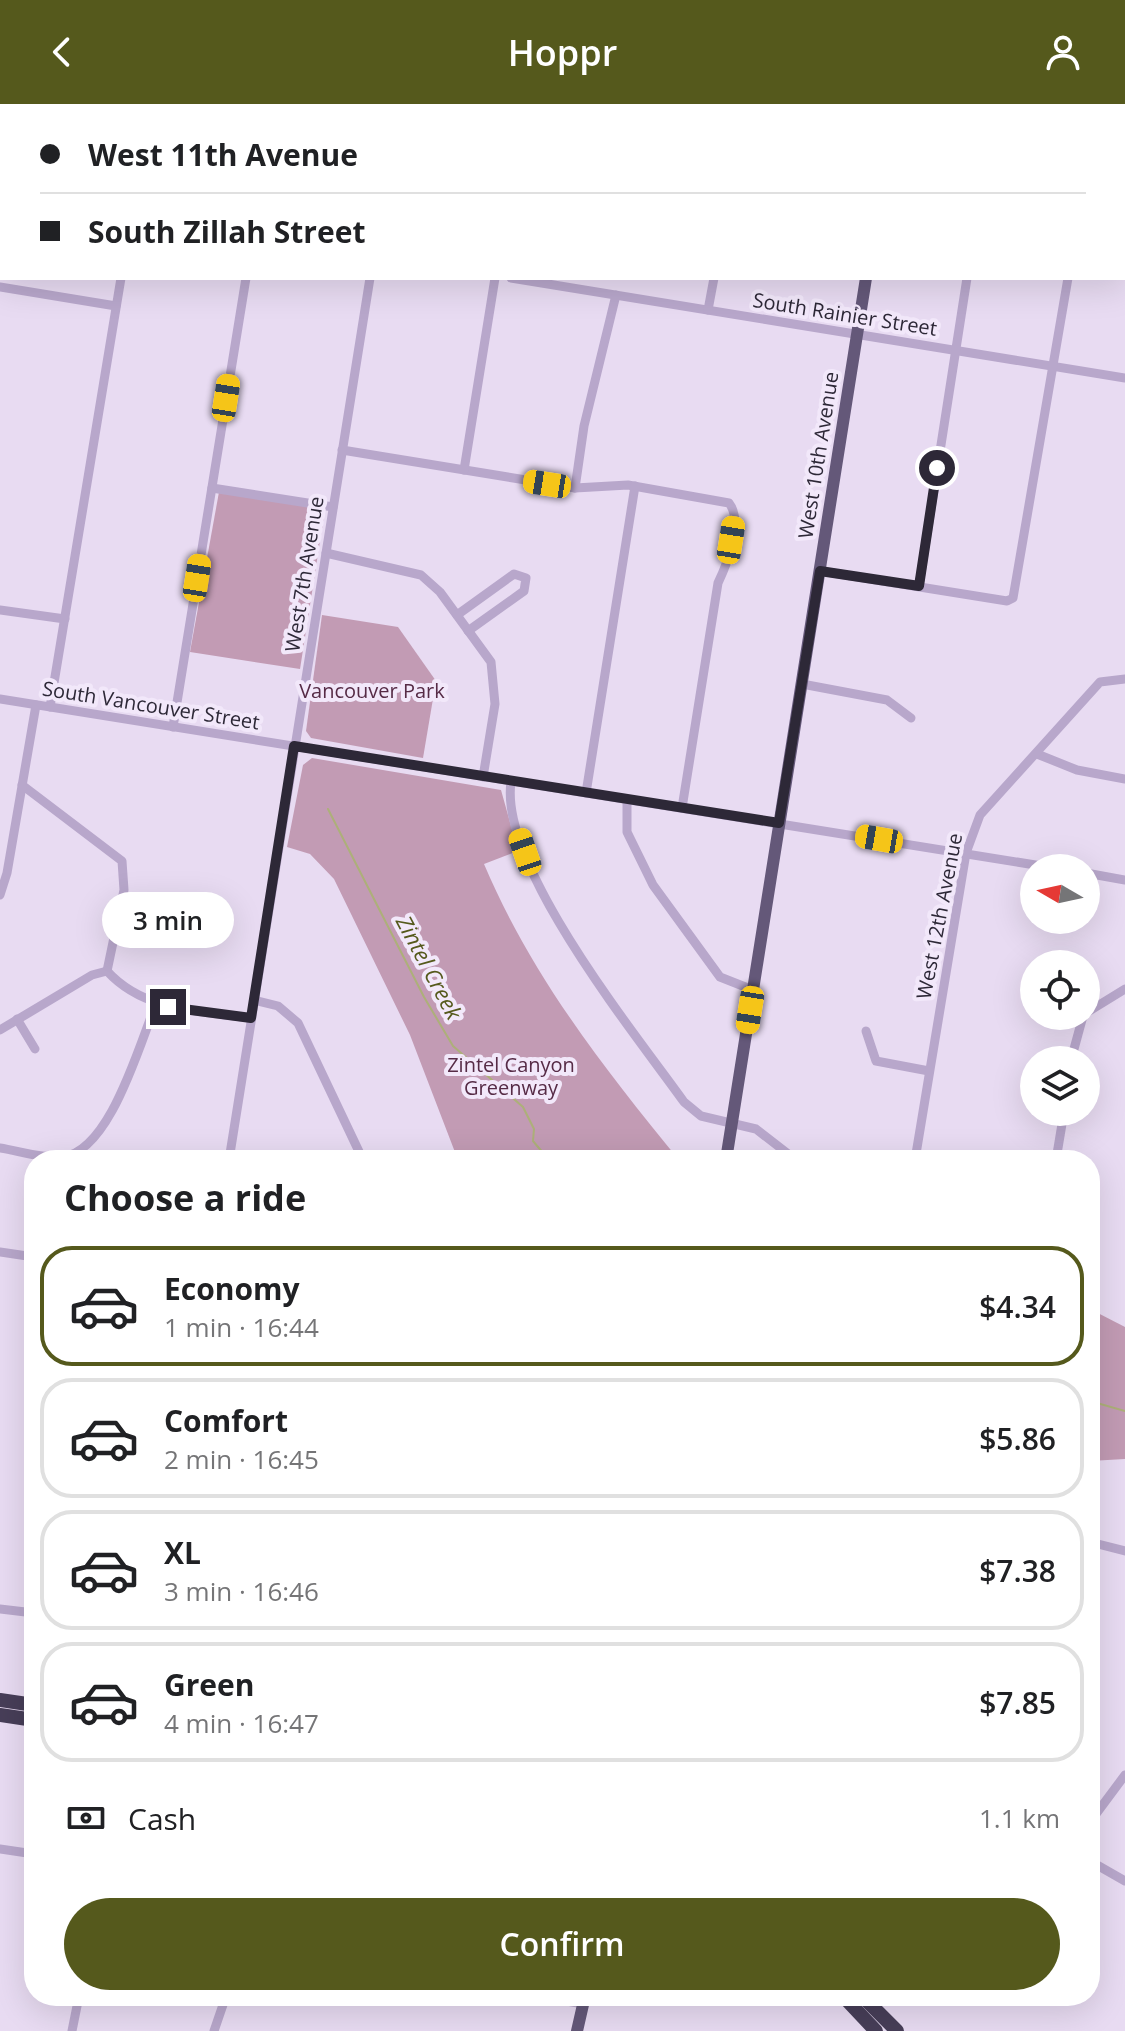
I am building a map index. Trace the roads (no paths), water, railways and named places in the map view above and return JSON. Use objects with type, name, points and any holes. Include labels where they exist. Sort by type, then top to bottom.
[{"type":"highway","points":[[0,1700],[24,1704]]},
{"type":"highway","points":[[0,1715],[24,1719]]},
{"type":"highway","points":[[852,2006],[876,2031]]},
{"type":"highway","points":[[872,2006],[897,2031]]},
{"type":"main road","name":"West 10th Avenue","points":[[728,1150],[866,280]]},
{"type":"main road","points":[[577,2031],[583,2006]]},
{"type":"street","points":[[50,707],[121,280]]},
{"type":"street","points":[[173,727],[246,280]]},
{"type":"street","name":"West 7th Avenue","points":[[231,1150],[370,280]]},
{"type":"street","points":[[464,470],[495,280]]},
{"type":"street","name":"South Rainier Street","points":[[539,280],[567,282],[616,295],[1125,378]]},
{"type":"street","points":[[708,310],[714,280]]},
{"type":"street","points":[[919,586],[967,280]]},
{"type":"street","points":[[820,571],[1007,601],[1013,598],[1068,280]]},
{"type":"street","points":[[0,287],[116,306]]},
{"type":"street","points":[[575,488],[584,426],[616,295]]},
{"type":"street","points":[[342,450],[575,488],[635,486],[725,501],[733,507],[735,517],[730,548],[718,583],[682,808]]},
{"type":"street","points":[[586,793],[635,486]]},
{"type":"street","points":[[212,488],[333,507]]},
{"type":"street","points":[[326,553],[421,575],[440,592],[491,662],[495,704],[483,777]]},
{"type":"street","points":[[457,615],[514,574],[526,578],[524,591],[468,631]]},
{"type":"street","points":[[0,610],[65,619]]},
{"type":"street","name":"West 12th Avenue","points":[[917,1150],[966,853],[980,815],[1105,679],[1125,679]]},
{"type":"street","points":[[802,684],[887,700],[911,718]]},
{"type":"street","name":"South Vancouver Street","points":[[0,699],[1020,862]]},
{"type":"street","points":[[0,895],[36,705]]},
{"type":"street","points":[[1037,754],[1077,770],[1125,779]]},
{"type":"street","points":[[511,782],[510,801],[525,852],[566,937],[684,1102],[701,1116],[756,1129],[783,1150]]},
{"type":"street","points":[[22,785],[122,861],[124,890],[107,971]]},
{"type":"street","points":[[627,800],[627,832],[653,885],[720,977],[753,990]]},
{"type":"street","points":[[1100,876],[1125,880]]},
{"type":"street","points":[[107,971],[122,985],[156,1004],[251,1018]]},
{"type":"street","points":[[0,1030],[92,975],[107,971]]},
{"type":"street","points":[[1100,1004],[1125,989]]},
{"type":"street","points":[[254,1000],[278,1006],[298,1023],[358,1150]]},
{"type":"street","points":[[81,1150],[105,1124],[156,1004]]},
{"type":"street","points":[[17,1019],[35,1049]]},
{"type":"street","points":[[866,1031],[876,1061],[929,1071]]},
{"type":"street","points":[[1058,1150],[1062,1126]]},
{"type":"street","points":[[0,1148],[24,1151]]},
{"type":"street","points":[[0,1252],[24,1256]]},
{"type":"street","points":[[1100,1545],[1125,1551]]},
{"type":"street","points":[[0,1609],[24,1612]]},
{"type":"street","points":[[1100,1809],[1125,1775]]},
{"type":"street","points":[[0,1849],[24,1853]]},
{"type":"street","points":[[1100,1867],[1125,1881]]},
{"type":"street","points":[[72,2031],[77,2006]]},
{"type":"street","points":[[214,2031],[223,2006]]},
{"type":"waterway","name":"Zintel Creek","points":[[328,809],[424,997],[453,1046],[523,1107],[534,1129],[533,1141],[541,1150]]},
{"type":"waterway","name":"Zintel Creek","points":[[1100,1404],[1125,1411]]},
{"type":"park label","name":"Vancouver Park","points":[[372,690]]},
{"type":"park label","name":"Zintel Canyon Greenway","points":[[511,1076]]}]
